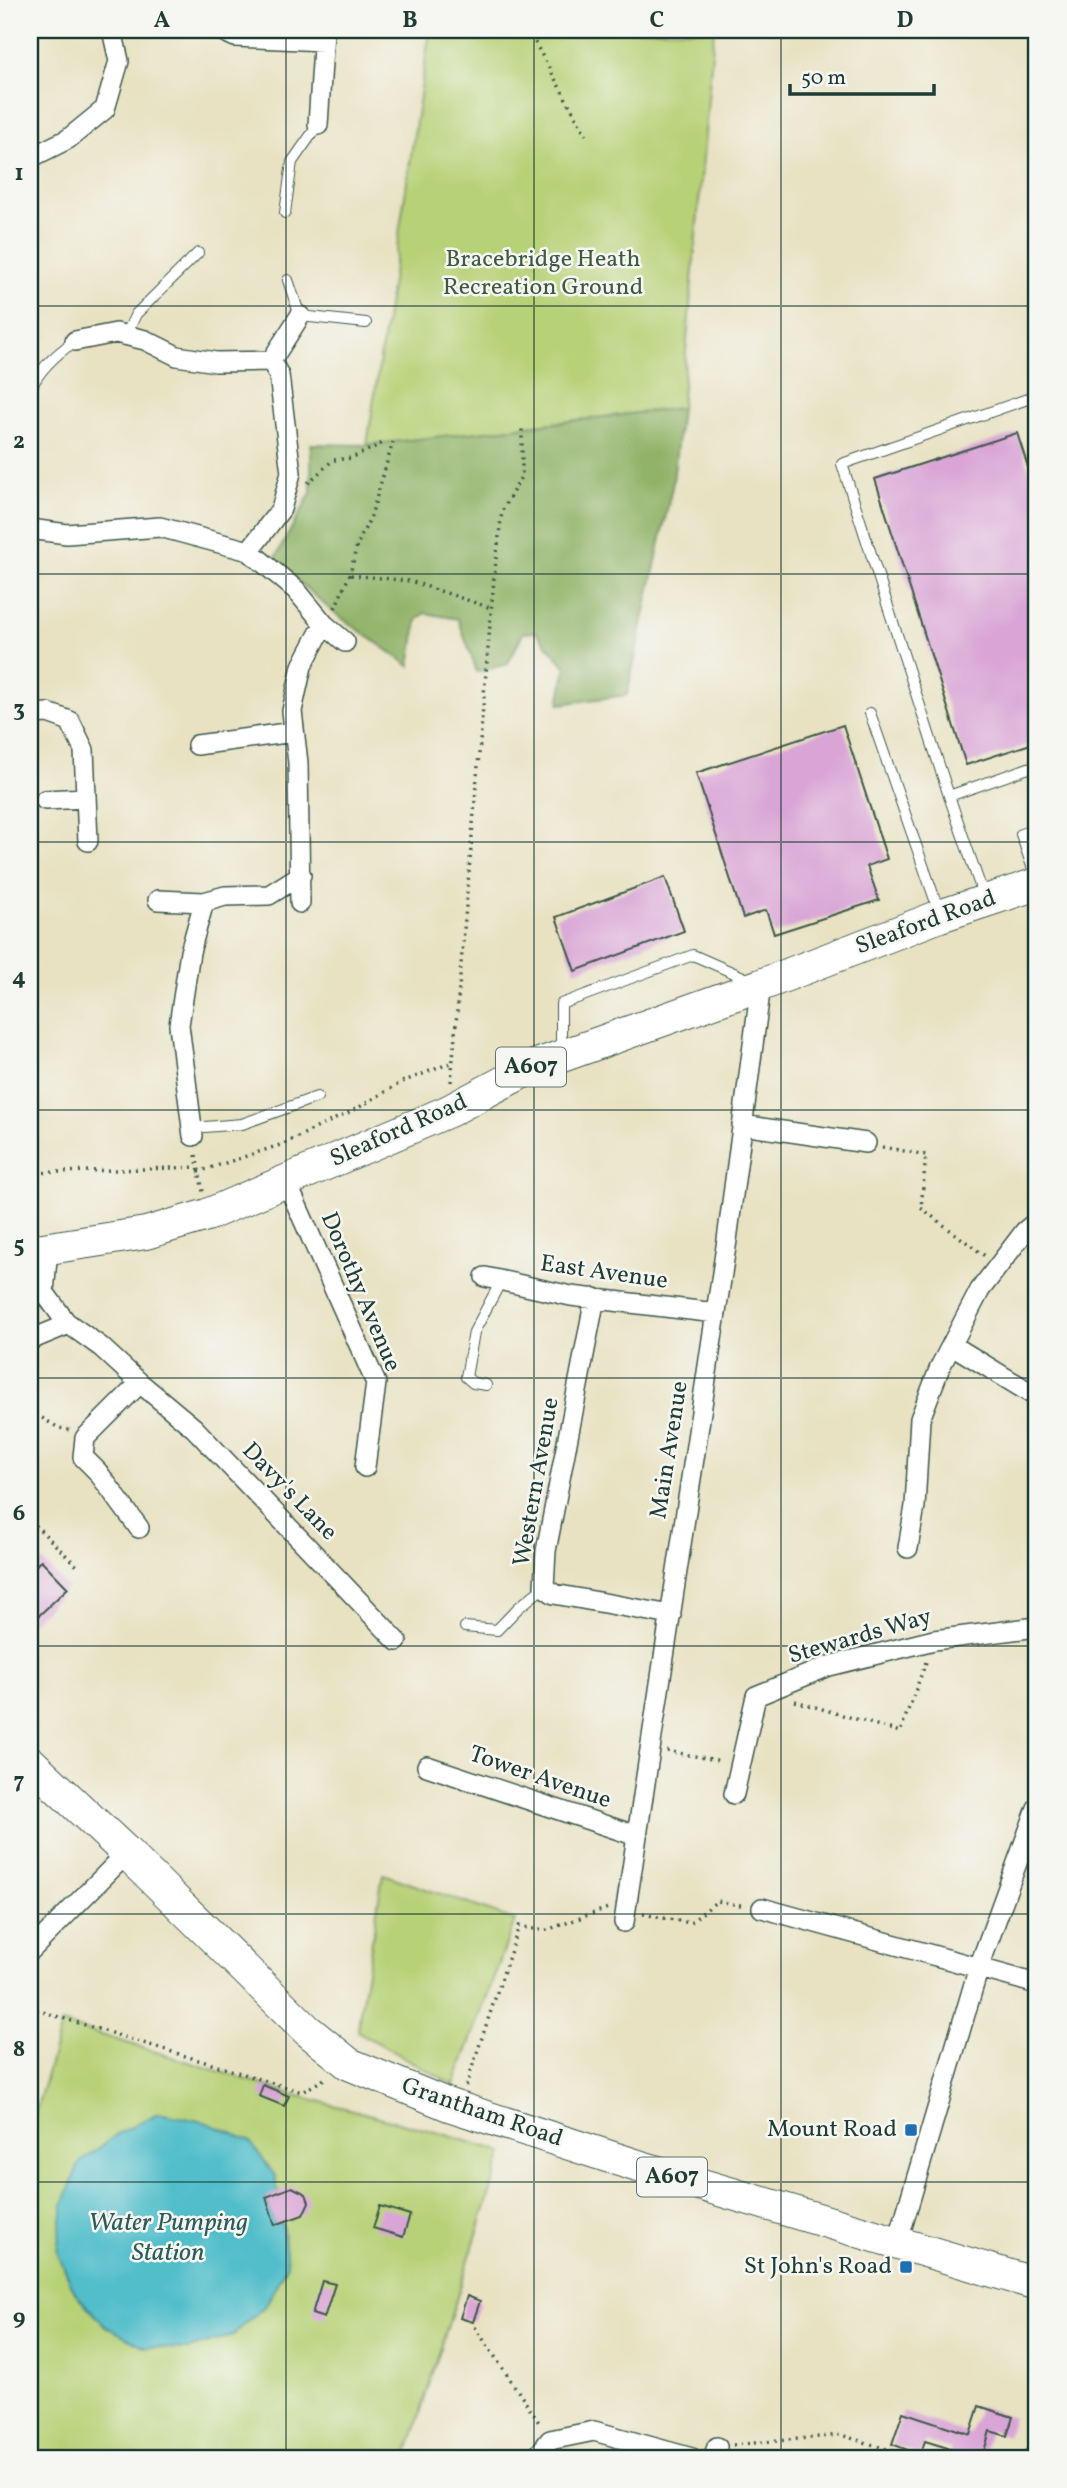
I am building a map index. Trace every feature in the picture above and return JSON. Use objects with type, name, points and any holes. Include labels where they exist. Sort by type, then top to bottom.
[{"type":"main road","name":"Sleaford Road","points":[[39,1250],[146,1233],[207,1215],[449,1111],[534,1066],[761,985],[940,916],[1037,883]]},
{"type":"main road","name":"Grantham Road","points":[[30,1762],[307,2030],[349,2064],[458,2108],[638,2166],[897,2244],[979,2274],[1037,2284]]},
{"type":"street","points":[[30,158],[68,139],[105,109],[118,61],[112,30]]},
{"type":"street","points":[[220,30],[235,37],[323,35],[318,125]]},
{"type":"street","points":[[271,361],[300,316]]},
{"type":"street","points":[[75,341],[116,333],[145,340],[177,356],[216,362],[271,361]]},
{"type":"street","points":[[249,551],[281,509],[291,473],[279,375],[271,361]]},
{"type":"street","points":[[30,529],[67,534],[160,527],[249,551],[328,618],[345,642]]},
{"type":"street","points":[[300,903],[298,763],[292,711],[302,666],[328,618]]},
{"type":"street","points":[[30,714],[48,713],[70,721],[84,750],[88,841]]},
{"type":"street","points":[[197,745],[294,732]]},
{"type":"street","points":[[45,800],[86,798]]},
{"type":"street","points":[[158,900],[204,902],[225,896],[269,895],[301,875]]},
{"type":"street","points":[[193,1132],[179,1025],[190,952],[204,902]]},
{"type":"street","name":"Main Avenue","points":[[626,1911],[716,1313],[761,985]]},
{"type":"street","points":[[743,1125],[866,1143]]},
{"type":"street","name":"Dorothy Avenue","points":[[286,1181],[376,1382],[365,1467]]},
{"type":"street","points":[[908,1548],[915,1506],[920,1419],[940,1367],[979,1290],[1025,1231],[1037,1221]]},
{"type":"street","name":"Davy's Lane","points":[[39,1250],[44,1292],[69,1324],[101,1347],[139,1383],[194,1428],[397,1641]]},
{"type":"street","name":"East Avenue","points":[[493,1279],[571,1296],[716,1313]]},
{"type":"street","name":"Western Avenue","points":[[595,1298],[546,1551],[544,1587],[554,1594],[671,1615]]},
{"type":"street","points":[[30,1340],[69,1324]]},
{"type":"street","points":[[951,1345],[1037,1397]]},
{"type":"street","points":[[139,1383],[85,1438],[83,1457],[97,1471],[139,1528]]},
{"type":"street","name":"Stewards Way","points":[[734,1794],[756,1696],[829,1666],[934,1640],[1037,1627]]},
{"type":"street","name":"Tower Avenue","points":[[428,1766],[637,1836]]},
{"type":"street","points":[[897,2244],[979,1967],[1037,1810]]},
{"type":"street","points":[[30,1951],[127,1853]]},
{"type":"street","points":[[762,1908],[1037,1984]]},
{"type":"street","points":[[536,2458],[550,2440],[594,2431],[692,2458]]},
{"type":"street","points":[[1034,2458],[1037,2452]]},
{"type":"lane","points":[[285,213],[292,162],[318,125]]},
{"type":"lane","points":[[126,335],[136,314],[198,253]]},
{"type":"lane","points":[[288,280],[300,316],[366,323]]},
{"type":"lane","points":[[30,390],[36,376],[75,341]]},
{"type":"lane","points":[[985,901],[842,464],[1036,396],[1037,399]]},
{"type":"lane","points":[[870,712],[940,916]]},
{"type":"lane","points":[[949,796],[1037,765]]},
{"type":"lane","points":[[1037,828],[1021,834],[1037,883]]},
{"type":"lane","points":[[561,1056],[561,1004],[693,955],[761,985]]},
{"type":"lane","points":[[193,1132],[242,1124],[317,1097]]},
{"type":"lane","points":[[486,1385],[473,1383],[466,1377],[474,1332],[493,1279]]},
{"type":"lane","points":[[465,1627],[497,1630],[544,1587]]},
{"type":"path","points":[[528,30],[586,135]]},
{"type":"path","points":[[449,1111],[491,608],[502,512],[522,475],[522,427]]},
{"type":"path","points":[[328,618],[350,575],[356,545],[370,516],[393,442]]},
{"type":"path","points":[[281,509],[334,460],[352,458],[383,443]]},
{"type":"path","points":[[350,575],[410,581],[491,608]]},
{"type":"path","points":[[30,1173],[197,1170],[283,1144],[356,1109],[402,1082],[453,1062]]},
{"type":"path","points":[[193,1132],[197,1170],[207,1215]]},
{"type":"path","points":[[866,1143],[926,1156],[921,1208],[998,1266]]},
{"type":"path","points":[[30,1411],[59,1428],[90,1433]]},
{"type":"path","points":[[30,1520],[77,1566]]},
{"type":"path","points":[[765,1692],[900,1732],[934,1640]]},
{"type":"path","points":[[651,1747],[741,1765]]},
{"type":"path","points":[[458,2108],[519,1926],[544,1931],[626,1911],[690,1923],[717,1901],[762,1908]]},
{"type":"path","points":[[30,2008],[302,2092],[349,2064]]},
{"type":"path","points":[[475,2327],[529,2408]]},
{"type":"path","points":[[715,2453],[841,2435],[916,2458]]},
{"type":"green space","name":"Bracebridge Heath Recreation Ground","points":[[430,30],[714,30],[681,408],[367,445]]},
{"type":"green space","points":[[681,408],[673,482],[627,695],[559,704],[566,667],[536,632],[523,633],[508,664],[477,672],[458,619],[425,613],[417,620],[410,666],[333,612],[274,560],[311,493],[311,444],[367,445]]},
{"type":"green space","points":[[383,1874],[515,1920],[454,2085],[357,2031]]},
{"type":"green space","points":[[62,2023],[299,2096],[503,2152],[406,2458],[30,2458],[30,2131]],"holes":[[[249,2140],[277,2193],[266,2197],[275,2225],[282,2223],[287,2264],[266,2305]]]},
{"type":"water","name":"Water Pumping Station","points":[[158,2113],[205,2122],[249,2140],[275,2176],[278,2193],[266,2198],[275,2224],[282,2222],[287,2264],[266,2305],[233,2335],[189,2349],[145,2347],[105,2326],[75,2293],[57,2252],[63,2205],[79,2163],[117,2134]]},
{"type":"building","points":[[1017,433],[1037,495],[1037,742],[966,765],[875,479]]},
{"type":"building","points":[[843,725],[887,859],[867,866],[879,900],[774,934],[766,910],[743,918],[696,773]]},
{"type":"building","points":[[1037,794],[1037,816],[1030,796]]},
{"type":"building","points":[[665,877],[684,931],[575,971],[556,917]]},
{"type":"building","points":[[41,1560],[68,1588],[30,1624],[30,1572]]},
{"type":"building","points":[[263,2085],[289,2096],[284,2106],[259,2096]]},
{"type":"building","points":[[292,2187],[306,2194],[309,2202],[303,2215],[275,2225],[266,2197]]},
{"type":"building","points":[[380,2206],[410,2215],[403,2237],[373,2228]]},
{"type":"building","points":[[322,2281],[335,2284],[324,2318],[312,2314]]},
{"type":"building","points":[[467,2296],[480,2301],[473,2322],[460,2318]]},
{"type":"building","points":[[979,2406],[1013,2417],[1007,2436],[990,2431],[982,2458],[967,2454],[965,2458],[948,2458],[951,2449],[925,2441],[920,2455],[892,2444],[903,2412],[970,2434]]},
{"type":"place","name":"Mount Road","points":[[911,2130]]},
{"type":"place","name":"St John's Road","points":[[906,2267]]}]
